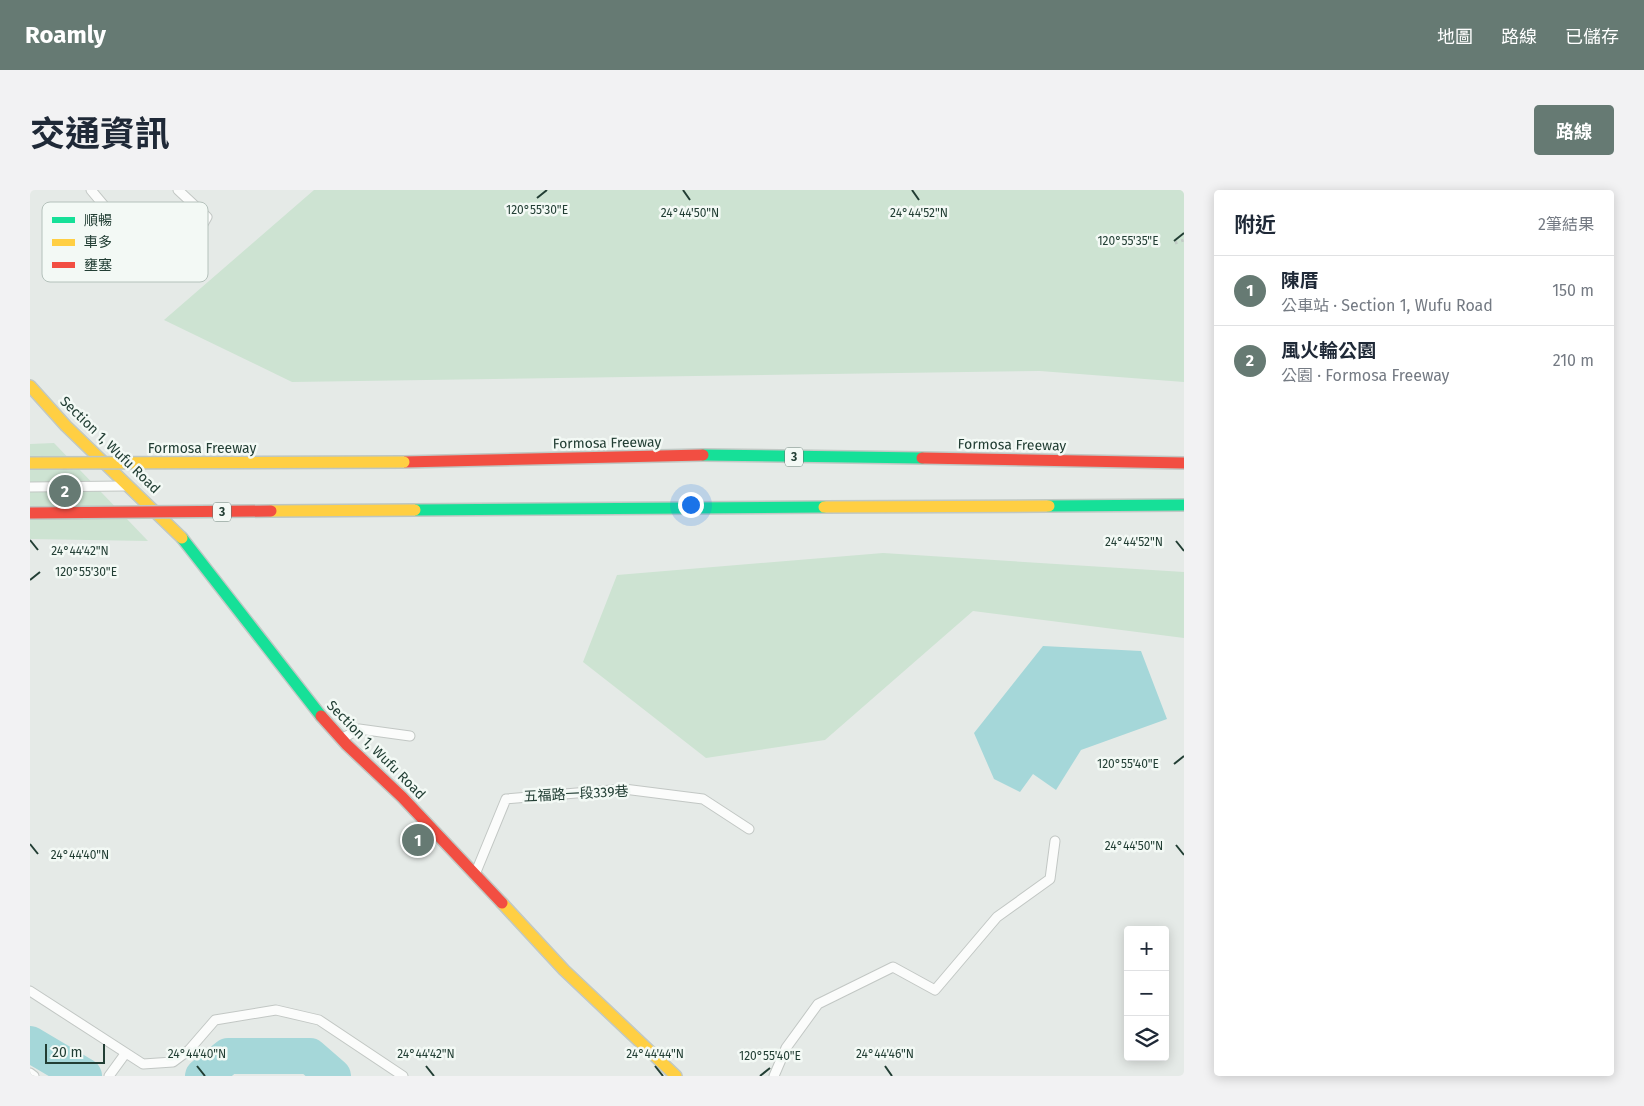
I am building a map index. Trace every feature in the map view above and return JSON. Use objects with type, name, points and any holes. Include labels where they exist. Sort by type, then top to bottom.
[{"type":"main road","name":"Section 1, Wufu Road","points":[[30,386],[66,426],[178,533],[224,589],[309,703],[341,739],[402,797],[564,970],[676,1076]]},
{"type":"main road","name":"Formosa Freeway","points":[[30,463],[404,462],[725,456],[1184,463]]},
{"type":"main road","name":"3","points":[[30,513],[1184,505]]},
{"type":"lane","points":[[90,190],[100,202]]},
{"type":"lane","points":[[178,190],[191,202]]},
{"type":"lane","points":[[30,487],[130,486]]},
{"type":"lane","points":[[341,739],[359,729],[410,736]]},
{"type":"lane","name":"五福路一段339巷","points":[[475,874],[506,799],[624,789],[703,799],[749,829]]},
{"type":"lane","points":[[774,1076],[786,1048],[818,1004],[893,967],[935,990],[998,917],[1050,879],[1055,841]]},
{"type":"lane","points":[[30,991],[143,1064],[173,1062],[189,1050],[215,1020],[276,1010],[319,1020],[403,1076]]},
{"type":"lane","points":[[109,1076],[125,1054]]},
{"type":"lane","points":[[30,1073],[34,1076]]},
{"type":"path","points":[[1175,243],[1184,240]]},
{"type":"green space","points":[[314,190],[1184,190],[1184,382],[1040,371],[292,382],[164,320]]},
{"type":"green space","points":[[54,443],[148,541],[30,539],[30,444]]},
{"type":"green space","points":[[883,553],[1184,572],[1184,638],[973,611],[825,740],[706,758],[583,662],[617,575]]},
{"type":"water","points":[[1043,646],[1141,651],[1167,719],[1081,750],[1056,790],[1033,774],[1020,792],[994,779],[974,733]]},
{"type":"waterway","points":[[30,1044],[84,1076]]},
{"type":"waterway","points":[[203,1076],[228,1056],[310,1056],[333,1076]]},
{"type":"traffic: fast","points":[[703,455],[922,458]]},
{"type":"traffic: fast","points":[[1049,506],[1184,505]]},
{"type":"traffic: fast","points":[[415,510],[824,507]]},
{"type":"traffic: fast","points":[[182,538],[321,716]]},
{"type":"traffic: slow","points":[[30,386],[66,426],[182,538]]},
{"type":"traffic: slow","points":[[30,463],[404,462]]},
{"type":"traffic: slow","points":[[824,507],[1049,506]]},
{"type":"traffic: slow","points":[[271,511],[415,510]]},
{"type":"traffic: slow","points":[[502,903],[564,970],[676,1076]]},
{"type":"traffic: jam","points":[[404,462],[703,455]]},
{"type":"traffic: jam","points":[[922,458],[1184,463]]},
{"type":"traffic: jam","points":[[30,513],[271,511]]},
{"type":"traffic: jam","points":[[321,716],[347,745],[402,797],[502,903]]},
{"type":"place","name":"風火輪公園","points":[[65,491]]},
{"type":"place","name":"陳厝","points":[[418,840]]}]
